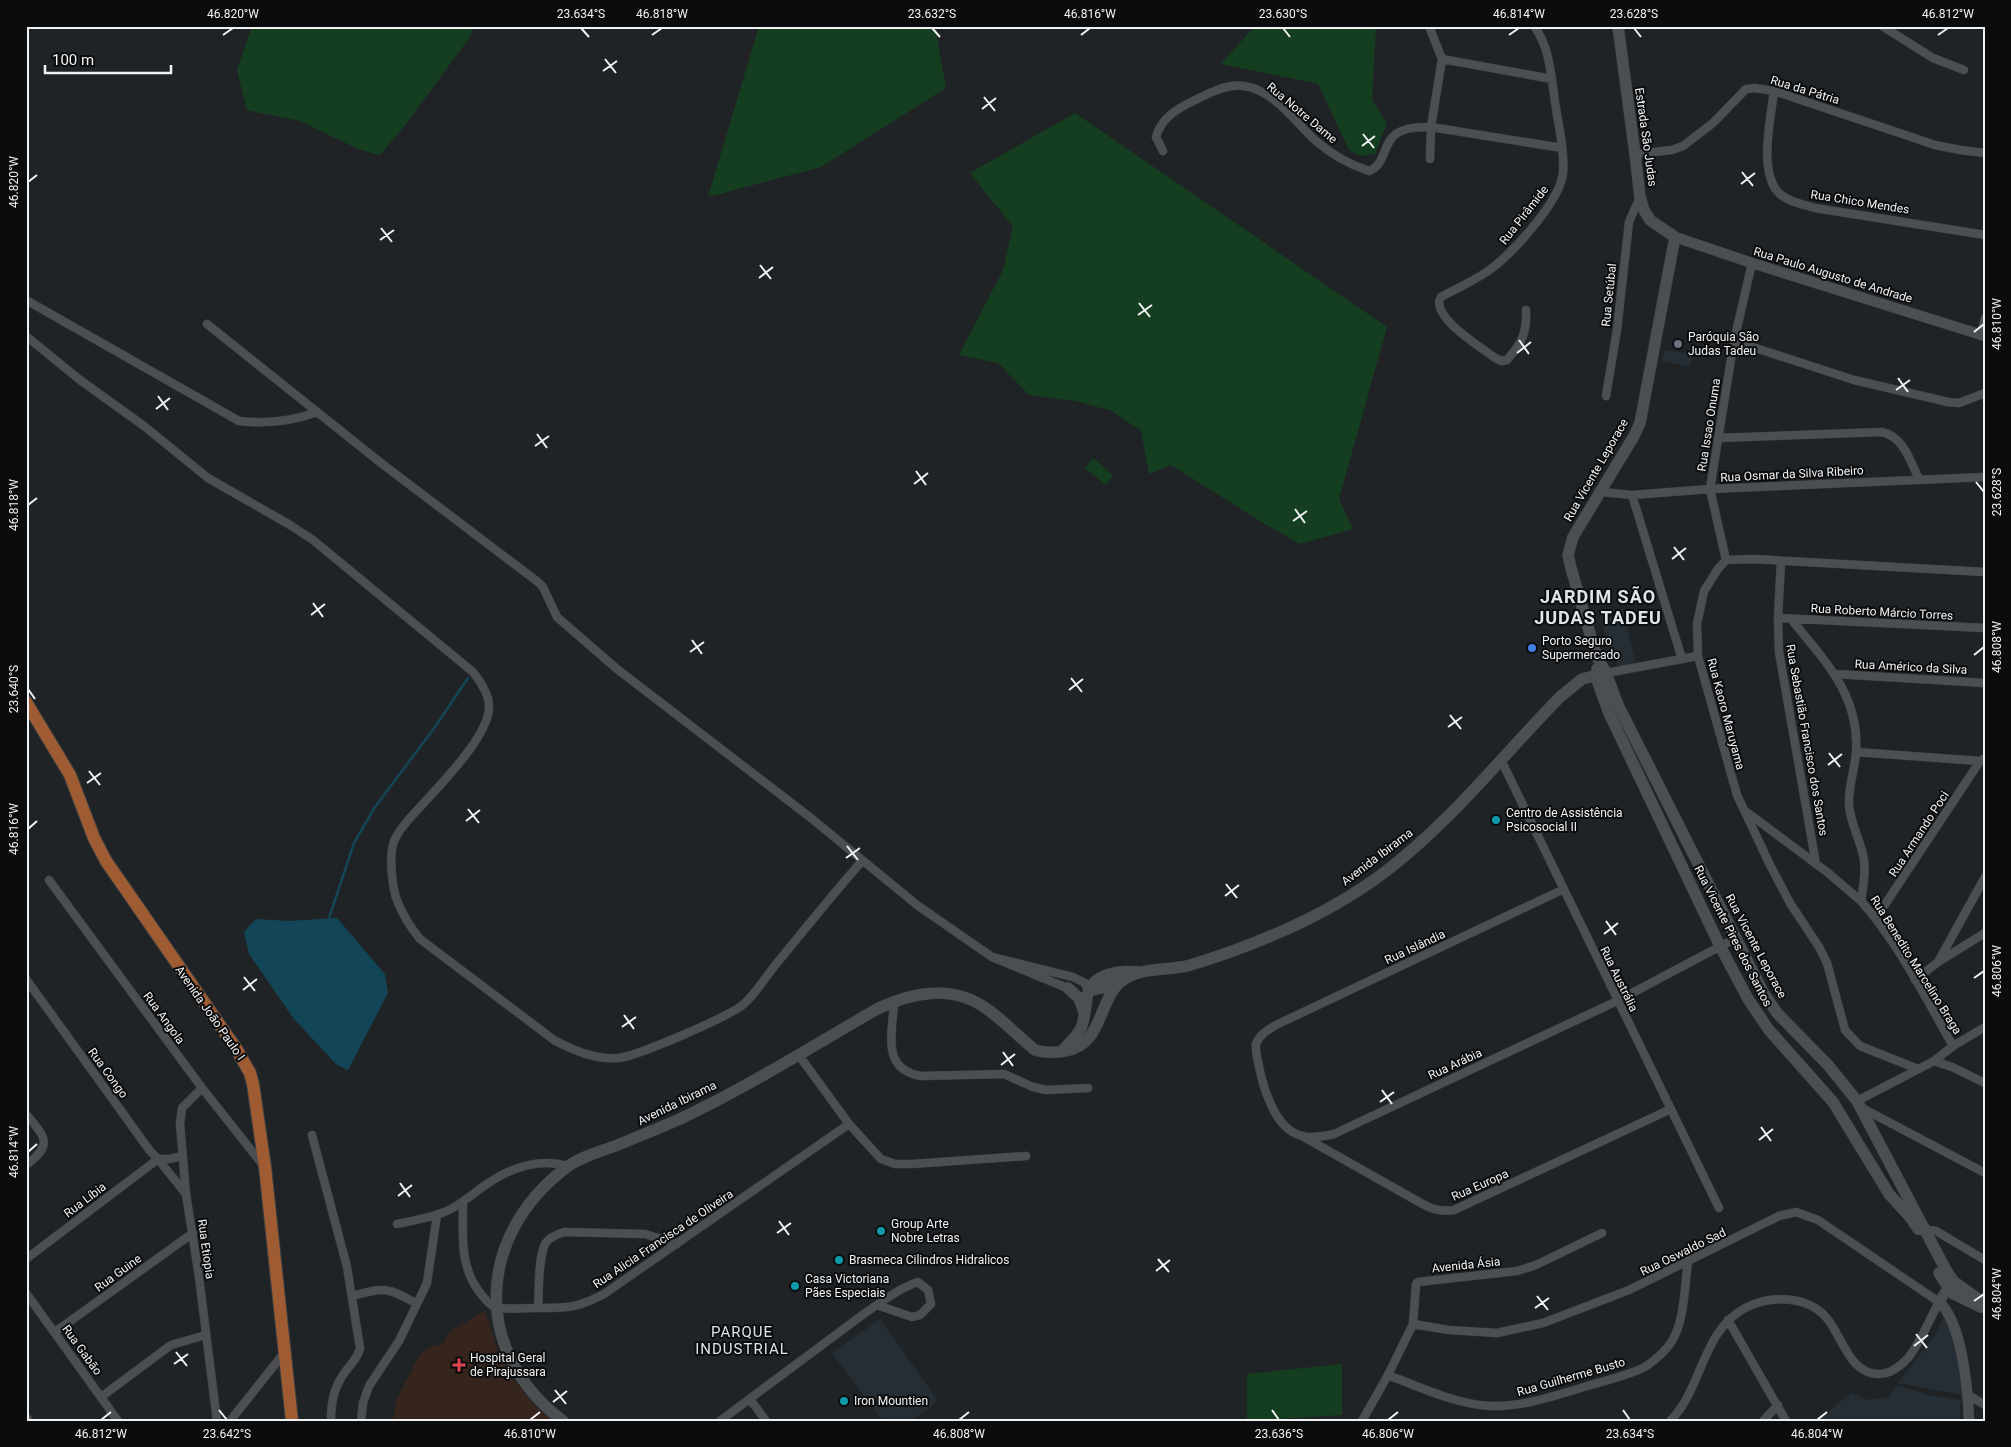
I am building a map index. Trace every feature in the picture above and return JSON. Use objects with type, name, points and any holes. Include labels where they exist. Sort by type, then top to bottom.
[{"type":"main road","name":"Estrada São Judas","points":[[1618,26],[1640,197],[1644,210],[1650,220],[1675,237]]},
{"type":"main road","name":"Rua Vicente Leporace","points":[[1675,237],[1640,423],[1580,525],[1568,555],[1601,674],[1618,704],[1763,992],[1777,1013],[1828,1065],[1860,1105],[1950,1284]]},
{"type":"main road","name":"Avenida Ibirama","points":[[563,1421],[537,1398],[521,1375],[504,1342],[499,1327],[496,1307],[499,1267],[514,1226],[532,1200],[568,1166],[682,1118],[894,1001],[931,992],[946,992],[967,998],[987,1009],[1035,1050],[1044,1053],[1073,1050],[1084,1043],[1094,1031],[1102,1012],[1118,984],[1128,977],[1184,966],[1219,956],[1299,923],[1344,899],[1389,868],[1424,839],[1560,697],[1582,680],[1601,674]]},
{"type":"main road","name":"Rua Vicente Pires dos Santos","points":[[1601,674],[1608,713],[1720,946],[1748,999],[1765,1024],[1833,1102],[1889,1194],[1923,1231]]},
{"type":"main road","name":"Avenida João Paulo I","points":[[26,702],[70,775],[94,838],[106,861],[244,1062],[253,1084],[292,1421]]},
{"type":"main road","name":"Avenida Ibirama","points":[[1088,991],[1097,980],[1110,974],[1125,971],[1142,973]]},
{"type":"main road","points":[[1088,991],[1118,984]]},
{"type":"main road","points":[[1068,988],[1079,998],[1084,1012]]},
{"type":"main road","points":[[1061,1052],[1080,1030],[1088,991]]},
{"type":"main road","points":[[1088,991],[1102,1012]]},
{"type":"main road","points":[[1889,1194],[1898,1196],[1903,1188]]},
{"type":"main road","points":[[1950,1284],[1985,1304]]},
{"type":"main road","points":[[1950,1284],[1960,1298],[1985,1308]]},
{"type":"street","points":[[1428,26],[1442,59],[1431,127],[1430,159]]},
{"type":"street","name":"Rua Pirâmide","points":[[1526,310],[1527,323],[1522,341],[1507,360],[1502,361],[1495,358],[1450,324],[1440,312],[1438,304],[1441,297],[1485,273],[1503,259],[1546,209],[1561,184],[1563,172],[1562,148],[1552,79],[1545,45],[1534,26]]},
{"type":"street","points":[[1882,26],[1933,58],[1964,70]]},
{"type":"street","points":[[1442,59],[1552,79]]},
{"type":"street","name":"Rua Notre Dame","points":[[1163,151],[1156,137],[1158,129],[1162,122],[1173,112],[1219,90],[1243,85],[1268,96],[1316,141],[1340,160],[1369,171],[1375,169],[1381,163],[1393,138],[1397,134],[1406,130],[1431,127],[1562,148]]},
{"type":"street","name":"Rua da Pátria","points":[[1635,154],[1672,150],[1683,146],[1713,123],[1746,89],[1755,88],[1774,91],[1935,144],[1985,153]]},
{"type":"street","name":"Rua Chico Mendes","points":[[1774,91],[1767,151],[1768,169],[1772,185],[1780,194],[1792,201],[1815,208],[1985,235]]},
{"type":"street","name":"Rua Setúbal","points":[[1606,396],[1617,330],[1628,222],[1640,197]]},
{"type":"street","name":"Rua Paulo Augusto de Andrade","points":[[1675,237],[1983,335]]},
{"type":"street","name":"Rua Issao Onuma","points":[[1726,560],[1710,489],[1734,341],[1752,263]]},
{"type":"street","points":[[26,300],[239,421],[300,419],[317,412]]},
{"type":"street","points":[[1983,335],[1985,318]]},
{"type":"street","points":[[207,324],[317,412],[538,582],[557,617],[617,669],[804,813],[917,905],[992,957],[1078,992],[1088,991],[1085,983],[1072,977],[992,957]]},
{"type":"street","points":[[26,336],[80,380],[144,426],[208,478],[290,524],[313,540],[473,672],[479,679],[490,704],[484,728],[467,752],[403,826],[394,840],[392,869],[397,901],[409,924],[420,939],[554,1040],[572,1050],[600,1057],[620,1058],[643,1051],[730,1013],[753,995],[770,971],[862,861]]},
{"type":"street","points":[[1734,341],[1854,380],[1948,402],[1959,403],[1985,393]]},
{"type":"street","points":[[1718,438],[1882,432],[1892,434],[1898,439],[1919,479]]},
{"type":"street","name":"Rua Osmar da Silva Ribeiro","points":[[1601,492],[1632,495],[1710,489],[1985,477]]},
{"type":"street","points":[[1632,495],[1682,658]]},
{"type":"street","points":[[1726,560],[1753,559],[1985,572]]},
{"type":"street","name":"Rua Kaoro Maruyama","points":[[1726,560],[1704,591],[1697,624],[1698,656],[1732,780],[1743,809],[1790,903],[1819,947],[1827,963],[1844,1030],[1860,1046],[1918,1069]]},
{"type":"street","name":"Rua Sebastião Francisco dos Santos","points":[[1781,561],[1778,618],[1779,652],[1816,864]]},
{"type":"street","name":"Rua Roberto Márcio Torres","points":[[1778,618],[1985,628]]},
{"type":"street","name":"Rua Benedito Marcelino Braga","points":[[1791,619],[1835,674],[1845,690],[1854,720],[1856,752],[1849,791],[1849,807],[1864,862],[1865,873],[1861,901],[1876,918],[1916,980],[1953,1046]]},
{"type":"street","points":[[1601,674],[1698,656]]},
{"type":"street","name":"Rua Américo da Silva","points":[[1835,674],[1985,683]]},
{"type":"street","name":"Rua Armando Poci","points":[[1856,752],[1982,760]]},
{"type":"street","name":"Rua Austrália","points":[[1501,760],[1719,1208]]},
{"type":"street","name":"Rua Armando Poci","points":[[1876,918],[1982,760]]},
{"type":"street","points":[[1743,809],[1816,864],[1861,901]]},
{"type":"street","points":[[1938,962],[1985,877]]},
{"type":"street","name":"Rua Angola","points":[[49,880],[202,1088],[264,1167]]},
{"type":"street","name":"Rua Islândia","points":[[1302,1136],[1291,1131],[1278,1117],[1270,1106],[1263,1088],[1256,1046],[1263,1034],[1276,1025],[1564,889]]},
{"type":"street","points":[[1916,980],[1938,962],[1985,933]]},
{"type":"street","points":[[1952,937],[1955,942],[1965,946]]},
{"type":"street","name":"Rua Arábia","points":[[1302,1136],[1318,1137],[1334,1134],[1617,1001],[1736,938]]},
{"type":"street","name":"Rua Congo","points":[[26,979],[158,1160],[186,1194]]},
{"type":"street","points":[[26,996],[34,990]]},
{"type":"street","points":[[894,1001],[893,1059],[897,1065],[911,1074],[921,1076],[1004,1074],[1033,1087],[1046,1090],[1088,1088]]},
{"type":"street","points":[[1985,1027],[1953,1046],[1934,1061],[1860,1105],[1985,1173]]},
{"type":"street","points":[[798,1054],[849,1124],[881,1159],[895,1164],[1026,1156]]},
{"type":"street","points":[[1934,1061],[1985,1083]]},
{"type":"street","name":"Rua Etiopia","points":[[202,1088],[182,1108],[180,1124],[186,1194],[193,1233],[217,1421]]},
{"type":"street","name":"Rua Europa","points":[[1302,1136],[1433,1210],[1446,1211],[1454,1210],[1671,1108]]},
{"type":"street","points":[[26,1114],[40,1130],[45,1144],[36,1158],[26,1165]]},
{"type":"street","name":"Rua Alicia Francisca de Oliveira","points":[[496,1307],[568,1308],[589,1302],[604,1294],[849,1124]]},
{"type":"street","points":[[312,1135],[341,1245],[352,1296],[360,1348],[359,1353],[333,1393],[331,1421]]},
{"type":"street","points":[[158,1160],[182,1156]]},
{"type":"street","name":"Rua Líbia","points":[[26,1259],[158,1160]]},
{"type":"street","points":[[397,1224],[437,1215],[463,1202],[497,1177],[519,1167],[549,1162],[568,1166]]},
{"type":"street","points":[[463,1202],[462,1230],[466,1270],[473,1285],[484,1299],[496,1307]]},
{"type":"street","name":"Rua Oswaldo Sad","points":[[1413,1324],[1482,1333],[1497,1333],[1543,1324],[1630,1290],[1688,1263],[1779,1216],[1796,1212],[1818,1220],[1939,1302]]},
{"type":"street","points":[[361,1421],[363,1402],[369,1386],[399,1341],[427,1283],[437,1215]]},
{"type":"street","points":[[1923,1231],[1936,1231],[1985,1260]]},
{"type":"street","points":[[538,1308],[542,1253],[546,1243],[557,1234],[565,1232],[645,1234],[677,1244]]},
{"type":"street","name":"Rua Guine","points":[[55,1332],[193,1233]]},
{"type":"street","name":"Avenida Ásia","points":[[1362,1421],[1388,1375],[1413,1324],[1416,1284],[1420,1280],[1517,1271],[1536,1265],[1602,1233]]},
{"type":"street","name":"Rua Guilherme Busto","points":[[1388,1375],[1447,1397],[1488,1406],[1512,1405],[1543,1399],[1628,1374],[1652,1362],[1671,1343],[1676,1334],[1680,1322],[1688,1263]]},
{"type":"street","points":[[720,1421],[877,1305],[908,1285],[918,1282],[928,1290],[931,1304],[920,1315],[912,1317],[877,1305]]},
{"type":"street","points":[[1670,1421],[1682,1406],[1712,1342],[1728,1320],[1748,1306],[1776,1299],[1808,1304],[1826,1317],[1856,1365],[1864,1370],[1880,1374],[1888,1373],[1908,1358],[1950,1284]]},
{"type":"street","points":[[352,1296],[378,1289],[389,1290],[417,1304]]},
{"type":"street","name":"Rua Gabão","points":[[26,1293],[118,1421]]},
{"type":"street","points":[[1939,1302],[1948,1311],[1954,1329],[1968,1395],[1969,1421]]},
{"type":"street","points":[[1728,1320],[1786,1421]]},
{"type":"street","points":[[101,1397],[172,1345],[206,1335]]},
{"type":"street","points":[[230,1421],[284,1353]]},
{"type":"street","points":[[1968,1395],[1985,1405]]},
{"type":"street","points":[[750,1398],[766,1421]]},
{"type":"street","points":[[1762,1421],[1778,1405]]},
{"type":"street","points":[[26,1417],[29,1421]]},
{"type":"shaded area","points":[[1665,350],[1693,354],[1690,367],[1662,361]]},
{"type":"shaded area","points":[[1624,613],[1635,661],[1619,667],[1611,651],[1601,620]]},
{"type":"shaded area","name":"Hospital Geral de Pirajussara","points":[[485,1310],[498,1352],[513,1379],[534,1405],[554,1421],[393,1421],[397,1398],[421,1353],[431,1347],[443,1344],[453,1329]]},
{"type":"shaded area","points":[[1945,1317],[1948,1320],[1955,1348],[1963,1395],[1898,1383],[1936,1334],[1940,1323]]},
{"type":"shaded area","points":[[880,1319],[938,1401],[911,1421],[883,1421],[832,1353]]},
{"type":"shaded area","points":[[1897,1386],[1929,1395],[1961,1400],[1960,1421],[1817,1421],[1851,1393],[1868,1400],[1889,1397]]},
{"type":"green space","points":[[252,26],[473,26],[470,37],[406,124],[380,155],[358,149],[300,121],[247,110],[237,70]]},
{"type":"green space","points":[[759,26],[935,26],[946,88],[821,167],[708,197]]},
{"type":"green space","points":[[1255,26],[1376,26],[1372,100],[1387,123],[1375,154],[1360,156],[1349,150],[1318,84],[1221,64]]},
{"type":"green space","points":[[1075,113],[1387,327],[1339,499],[1353,529],[1300,544],[1171,465],[1149,474],[1141,431],[1112,411],[1076,401],[1029,395],[998,363],[959,355],[1003,270],[1013,227],[970,173]]},
{"type":"green space","points":[[1093,458],[1113,475],[1106,485],[1085,468]]},
{"type":"green space","points":[[1342,1364],[1342,1415],[1247,1421],[1247,1374]]},
{"type":"water","points":[[337,918],[385,974],[388,993],[348,1070],[337,1065],[294,1019],[249,954],[244,932],[256,919],[288,921]]},
{"type":"waterway","points":[[328,921],[354,843],[375,807],[435,727],[468,678]]},
{"type":"place","name":"Paróquia São Judas Tadeu","points":[[1678,344]]},
{"type":"place","name":"Porto Seguro Supermercado","points":[[1532,648]]},
{"type":"place","name":"Centro de Assistência Psicosocial II","points":[[1496,820]]},
{"type":"place","name":"Group Arte Nobre Letras","points":[[881,1231]]},
{"type":"place","name":"Brasmeca Cilindros Hidralicos","points":[[839,1260]]},
{"type":"place","name":"Casa Victoriana Pães Especiais","points":[[795,1286]]},
{"type":"place","name":"Hospital Geral de Pirajussara","points":[[459,1365]]},
{"type":"place","name":"Iron Mountien","points":[[844,1401]]},
{"type":"district","name":"JARDIM SÃO JUDAS TADEU","points":[[1598,607]]},
{"type":"district","name":"PARQUE INDUSTRIAL","points":[[742,1340]]}]
